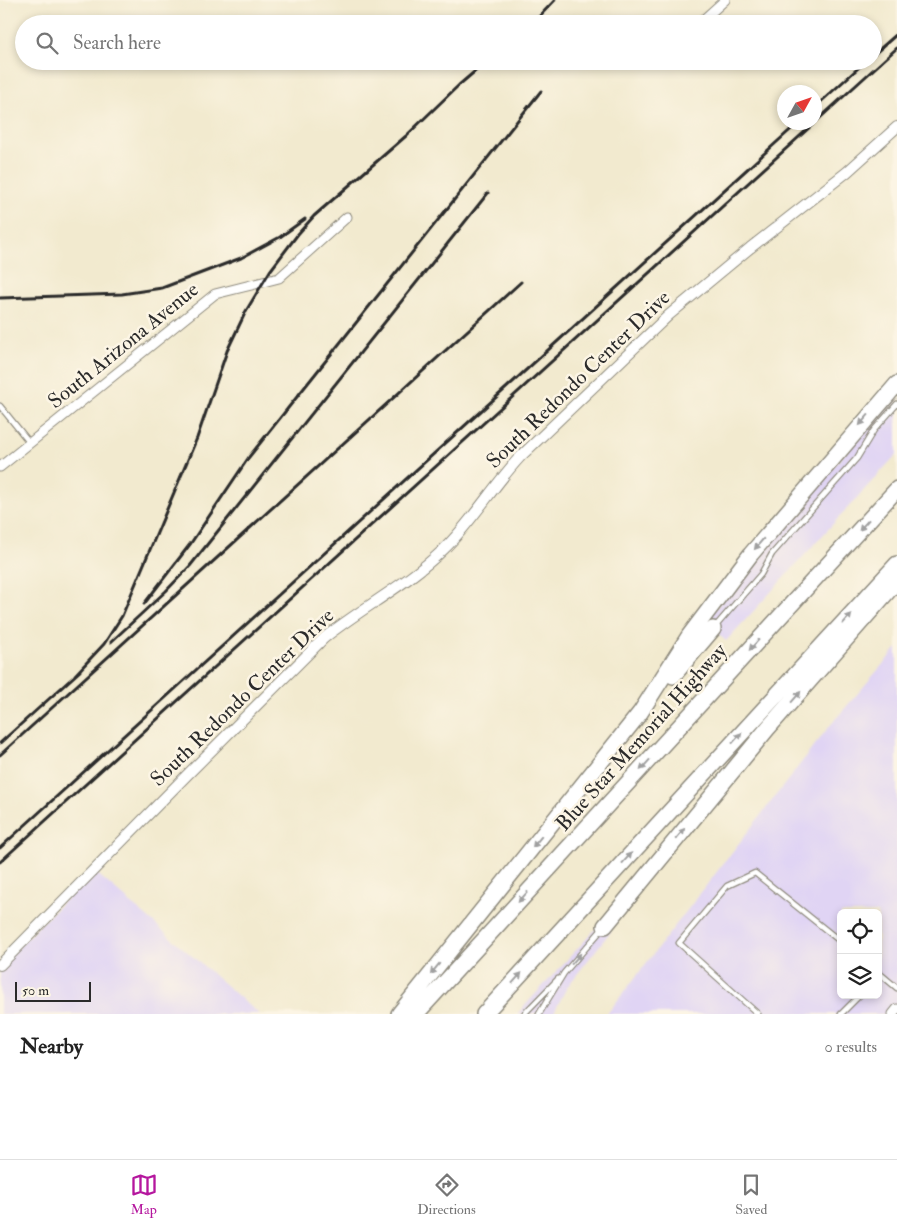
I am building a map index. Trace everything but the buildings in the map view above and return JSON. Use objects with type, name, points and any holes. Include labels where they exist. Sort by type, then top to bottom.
[{"type":"highway","points":[[640,713],[689,636],[751,554],[897,384]]},
{"type":"highway","name":"Blue Star Memorial Highway","points":[[416,1014],[897,489]]},
{"type":"highway","points":[[484,1014],[897,564]]},
{"type":"highway","points":[[605,926],[768,728],[897,581]]},
{"type":"highway","points":[[400,1014],[640,713],[713,630]]},
{"type":"street","points":[[708,15],[725,0]]},
{"type":"street","name":"South Redondo Center Drive","points":[[0,965],[324,638],[421,570],[443,551],[507,471],[669,315],[750,248],[847,172],[897,127]]},
{"type":"street","name":"South Arizona Avenue","points":[[0,467],[215,294],[279,278],[347,217]]},
{"type":"street","points":[[893,1014],[897,1009]]},
{"type":"lane","points":[[713,630],[762,574],[772,554],[857,458],[874,430],[897,404]]},
{"type":"lane","points":[[1,408],[30,443]]},
{"type":"lane","points":[[758,1014],[679,943],[727,886],[755,872],[837,939]]},
{"type":"lane","points":[[524,1014],[564,973],[605,926]]},
{"type":"lane","points":[[539,1014],[564,973]]},
{"type":"lane","points":[[882,976],[897,988]]},
{"type":"lane","points":[[841,1014],[856,999]]},
{"type":"shaded area","points":[[897,393],[897,454],[726,641],[705,622],[759,553]]},
{"type":"shaded area","points":[[897,648],[897,1014],[607,1014],[828,728]]},
{"type":"shaded area","points":[[94,871],[259,1014],[0,1014],[0,965]]},
{"type":"shaded area","points":[[601,923],[611,931],[567,987],[553,1014],[517,1014]]},
{"type":"railway","points":[[541,15],[555,0]]},
{"type":"railway","points":[[882,47],[897,34]]},
{"type":"railway","points":[[882,62],[897,48]]},
{"type":"railway","points":[[75,675],[104,644],[122,616],[197,438],[227,351],[246,311],[270,271],[314,216],[406,136],[476,70]]},
{"type":"railway","points":[[822,101],[856,70]]},
{"type":"railway","points":[[0,862],[873,70]]},
{"type":"railway","points":[[144,604],[191,543],[249,457],[541,91]]},
{"type":"railway","points":[[0,848],[790,130]]},
{"type":"railway","points":[[111,642],[190,566],[488,193]]},
{"type":"railway","points":[[0,298],[122,294],[162,288],[241,258],[280,237],[305,219]]},
{"type":"railway","points":[[0,755],[521,282]]},
{"type":"railway","points":[[0,743],[80,671]]}]
